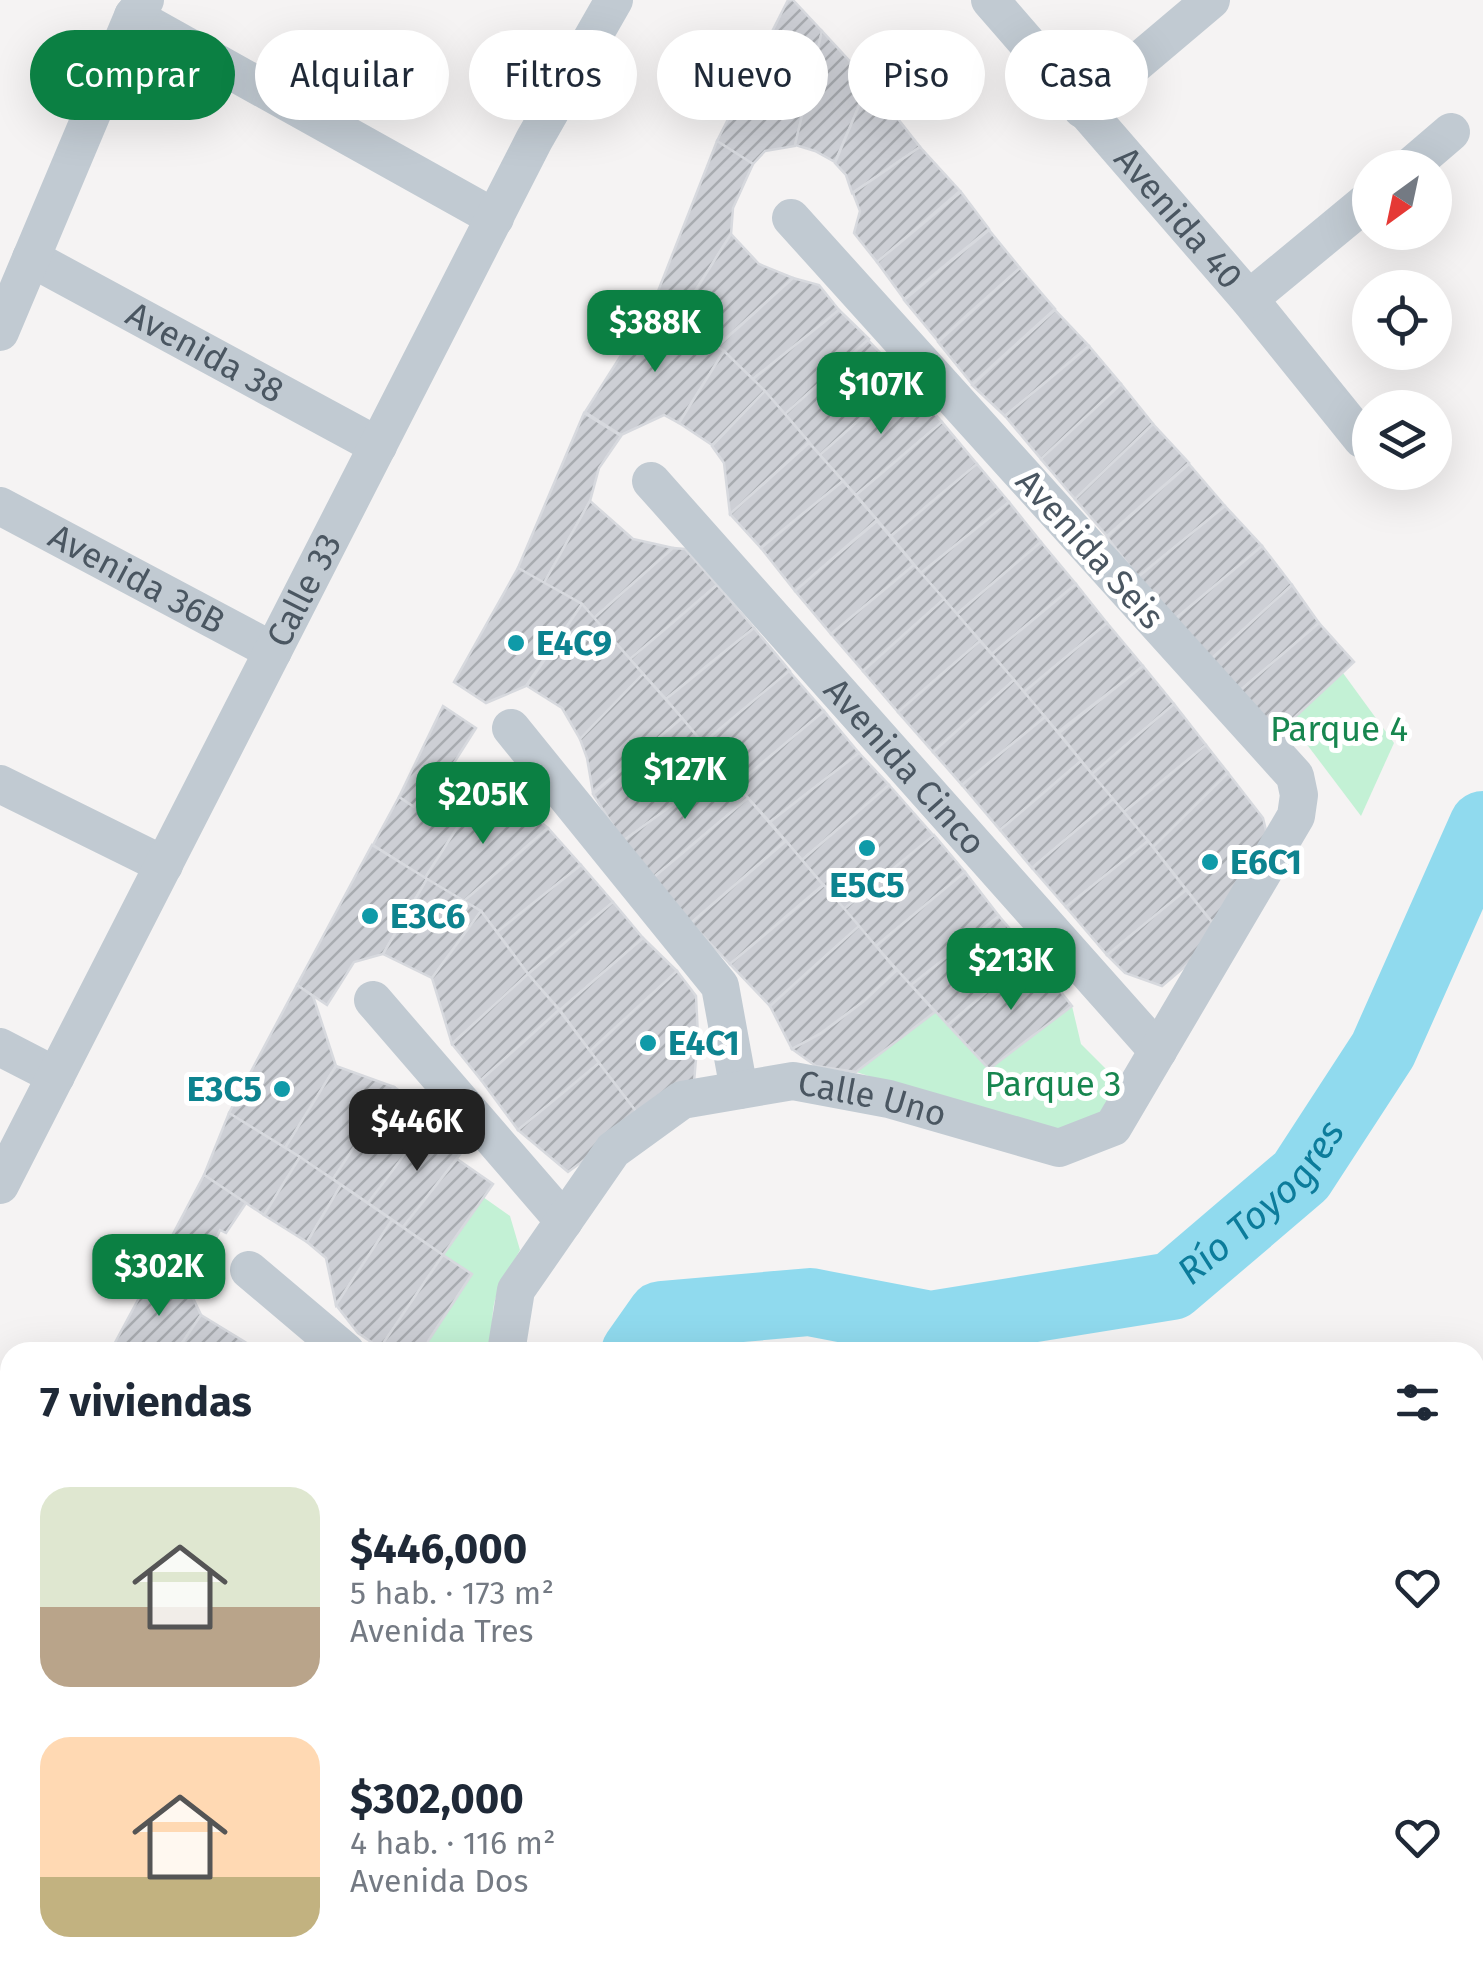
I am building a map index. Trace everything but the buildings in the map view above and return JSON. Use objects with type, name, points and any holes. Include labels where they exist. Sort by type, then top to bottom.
[{"type":"street","name":"Calle 33","points":[[0,1186],[534,140],[614,0]]},
{"type":"street","name":"Avenida 40","points":[[990,0],[1015,30]]},
{"type":"street","points":[[1148,54],[1211,0]]},
{"type":"street","points":[[0,332],[139,8],[495,218]]},
{"type":"street","name":"Avenida 40","points":[[1091,120],[1248,299],[1352,427]]},
{"type":"street","points":[[1430,150],[1452,132]]},
{"type":"street","points":[[1248,299],[1352,215]]},
{"type":"street","name":"Avenida Seis","points":[[791,218],[1295,776],[1299,796]]},
{"type":"street","name":"Avenida 38","points":[[31,258],[378,446]]},
{"type":"street","name":"Avenida Cinco","points":[[651,481],[1158,1051]]},
{"type":"street","name":"Avenida 36B","points":[[0,506],[273,651]]},
{"type":"street","points":[[511,728],[720,986],[738,1090]]},
{"type":"street","points":[[0,784],[164,866]]},
{"type":"street","name":"Calle Uno","points":[[508,1342],[516,1290],[613,1150],[682,1100],[793,1081],[889,1099],[1058,1148],[1113,1128],[1296,816],[1299,796]]},
{"type":"street","points":[[373,1000],[564,1221]]},
{"type":"street","points":[[0,1048],[56,1076]]},
{"type":"street","points":[[249,1270],[334,1342]]},
{"type":"green space","name":"Parque 4","points":[[1343,673],[1394,743],[1361,816],[1290,722]]},
{"type":"green space","name":"Parque 3","points":[[1072,1006],[1081,1044],[1115,1078],[1115,1122],[1086,1144],[856,1072],[935,1012],[989,1068]]},
{"type":"green space","points":[[483,1197],[510,1216],[520,1250],[497,1295],[493,1342],[428,1342],[472,1275],[443,1255]]},
{"type":"waterway","name":"Río Toyogres","points":[[642,1342],[661,1315],[810,1302],[930,1325],[1172,1286],[1301,1176],[1383,1050],[1483,825]]},
{"type":"place","name":"E4C9","points":[[516,643]]},
{"type":"place","name":"E5C5","points":[[867,848]]},
{"type":"place","name":"E6C1","points":[[1210,862]]},
{"type":"place","name":"E3C6","points":[[370,916]]},
{"type":"place","name":"E4C1","points":[[648,1043]]},
{"type":"place","name":"E3C5","points":[[282,1089]]}]
